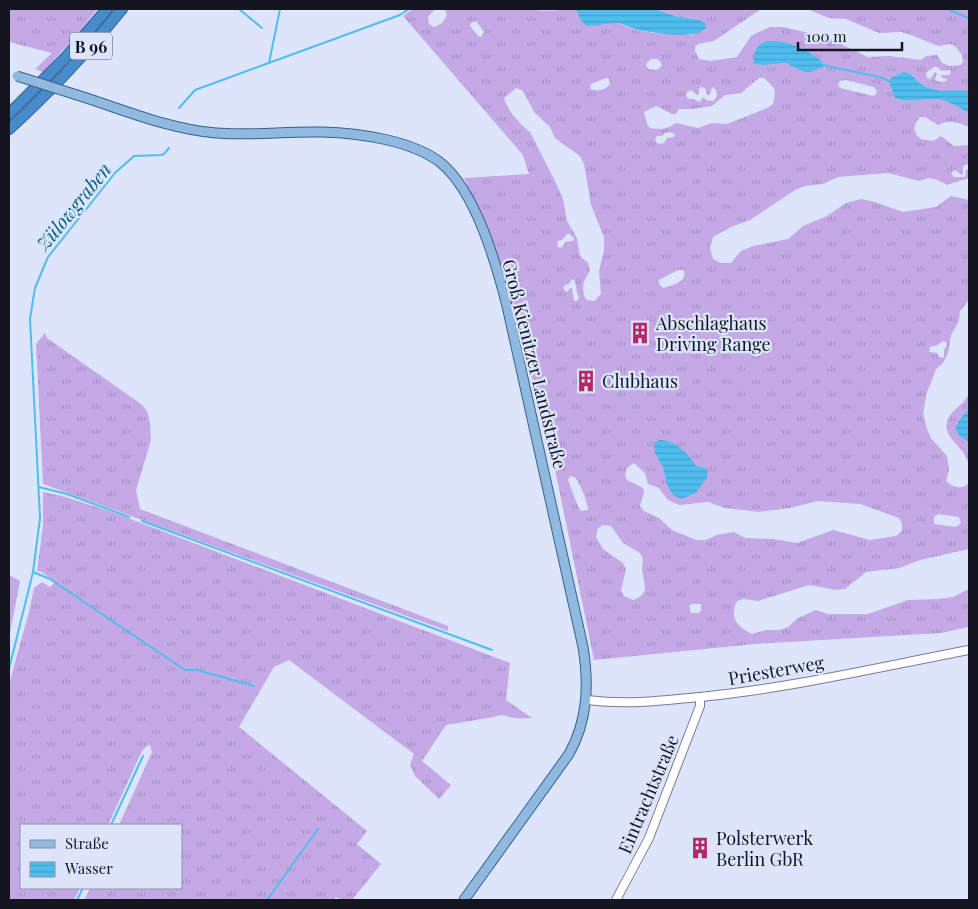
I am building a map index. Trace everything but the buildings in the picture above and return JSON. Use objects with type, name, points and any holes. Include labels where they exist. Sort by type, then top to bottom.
[{"type":"highway","name":"B 96","points":[[9,114],[60,64],[107,9]]},
{"type":"highway","name":"B 96","points":[[9,129],[59,82],[122,9]]},
{"type":"main road","name":"Groß Kienitzer Landstraße","points":[[13,74],[173,125],[200,131],[250,134],[324,132],[408,146],[426,154],[449,171],[459,182],[472,205],[503,290],[577,619],[587,668],[587,700],[578,734],[569,754],[464,900]]},
{"type":"street","name":"Priesterweg","points":[[587,700],[623,704],[754,691],[969,650]]},
{"type":"street","name":"Eintrachtstraße","points":[[616,900],[649,838],[700,706],[700,697]]},
{"type":"green space","points":[[9,9],[97,9],[82,29],[43,72],[35,69],[52,53],[9,42]]},
{"type":"green space","points":[[413,9],[435,9],[428,17],[429,24],[434,27],[441,24],[445,19],[447,14],[444,9],[532,9],[548,11],[576,9],[590,26],[617,23],[637,30],[654,33],[693,35],[699,20],[675,16],[655,9],[761,9],[714,41],[698,44],[695,47],[695,51],[699,59],[711,61],[737,57],[751,36],[770,27],[783,27],[826,37],[868,57],[889,56],[921,60],[926,56],[937,55],[942,63],[950,66],[961,65],[963,61],[962,55],[955,46],[950,44],[938,46],[901,32],[879,33],[846,19],[829,18],[807,9],[969,9],[969,91],[930,89],[911,74],[904,72],[892,77],[895,98],[905,101],[944,100],[969,113],[969,127],[954,122],[938,125],[925,117],[920,117],[914,128],[916,134],[921,139],[933,141],[941,136],[954,146],[969,145],[969,164],[963,166],[963,174],[961,175],[955,170],[951,173],[954,177],[965,177],[966,170],[969,169],[969,178],[947,185],[929,178],[919,181],[888,173],[838,177],[823,184],[805,186],[795,190],[750,220],[731,227],[713,237],[710,248],[713,259],[721,263],[731,263],[741,251],[753,246],[788,239],[803,226],[827,216],[846,203],[861,199],[903,212],[936,207],[951,196],[969,200],[969,300],[960,311],[959,321],[951,335],[948,353],[943,363],[936,369],[927,392],[923,414],[931,438],[947,456],[949,470],[946,481],[958,487],[967,485],[969,482],[969,549],[920,560],[899,568],[866,572],[845,589],[836,590],[809,585],[758,601],[744,599],[737,601],[734,617],[742,628],[752,634],[788,627],[798,618],[816,610],[828,614],[868,614],[908,600],[953,597],[969,589],[969,627],[941,633],[755,644],[594,660],[550,445],[502,269],[489,232],[464,178],[529,174],[523,155],[403,16]],"holes":[[[476,21],[484,32],[481,37],[470,26],[471,23]],[[802,48],[822,61],[824,67],[802,71],[785,63],[758,65]],[[651,59],[658,59],[662,64],[656,70],[648,69],[646,64]],[[934,67],[942,71],[950,70],[951,72],[949,75],[941,75],[942,78],[947,79],[944,82],[935,80],[937,73],[935,72],[928,79],[927,72]],[[606,78],[609,79],[610,84],[606,88],[590,89],[591,84]],[[759,78],[764,78],[774,88],[773,104],[727,124],[712,123],[698,128],[676,123],[670,127],[654,129],[650,128],[647,124],[644,112],[656,106],[672,114],[676,114],[679,109],[712,106],[725,95],[741,93]],[[846,80],[874,87],[877,91],[873,96],[840,88],[838,85],[840,81]],[[702,87],[705,88],[707,95],[710,94],[712,87],[716,90],[717,95],[714,101],[706,100],[704,97],[699,102],[686,96],[686,93],[691,90],[697,95],[699,94],[699,88]],[[516,88],[522,90],[535,113],[550,127],[555,138],[580,156],[584,164],[591,205],[604,237],[604,250],[599,271],[601,294],[594,301],[587,300],[584,296],[584,283],[590,271],[588,263],[580,256],[577,238],[567,221],[563,199],[556,183],[530,132],[518,121],[504,98]],[[670,132],[675,134],[674,137],[667,138],[664,143],[659,144],[655,139],[657,136]],[[568,233],[574,238],[573,241],[565,242],[563,247],[559,248],[557,245],[558,241],[562,240]],[[678,270],[684,270],[681,281],[663,288],[659,284],[659,280]],[[572,279],[575,281],[579,297],[577,301],[574,301],[572,288],[567,292],[563,288]],[[943,341],[947,343],[944,357],[940,358],[937,353],[929,352],[930,347],[938,345]],[[634,463],[645,473],[648,484],[659,488],[667,499],[680,505],[708,502],[725,508],[759,512],[790,508],[818,501],[860,504],[899,518],[902,524],[902,531],[896,536],[870,540],[833,530],[797,543],[773,539],[745,538],[734,532],[717,535],[706,540],[696,540],[672,530],[659,518],[644,511],[640,506],[644,492],[643,488],[627,480],[625,476],[627,468]],[[570,476],[575,477],[578,482],[588,510],[581,511],[568,480]],[[938,514],[959,517],[961,523],[956,527],[934,524],[934,517]],[[603,525],[611,526],[623,543],[640,553],[643,560],[642,569],[645,588],[643,594],[633,600],[624,596],[621,591],[626,569],[623,563],[603,549],[596,537],[598,528]],[[701,604],[701,611],[699,613],[691,613],[689,606]]]},
{"type":"green space","points":[[45,333],[47,338],[141,404],[147,411],[151,440],[136,490],[140,509],[448,626],[448,631],[43,484],[36,344]]},
{"type":"green space","points":[[969,393],[969,409],[956,424],[965,440],[969,442],[969,467],[965,455],[948,433],[947,423],[949,417]]},
{"type":"green space","points":[[43,492],[62,496],[112,512],[510,663],[506,700],[532,718],[501,715],[446,725],[422,761],[451,785],[439,799],[415,776],[410,765],[414,754],[289,660],[274,667],[239,727],[367,831],[357,844],[381,864],[352,900],[341,900],[336,897],[334,900],[84,900],[90,889],[182,889],[182,824],[119,824],[152,752],[150,745],[142,751],[108,824],[20,824],[20,889],[80,889],[74,900],[9,900],[9,684],[34,588],[42,582],[50,587],[55,582],[42,572],[37,571],[43,525]]},
{"type":"green space","points":[[9,575],[20,581],[9,638]]},
{"type":"water","points":[[576,9],[655,9],[675,16],[699,20],[705,23],[706,28],[701,32],[693,34],[674,35],[639,30],[617,23],[588,26],[580,18]]},
{"type":"water","points":[[768,41],[783,42],[803,49],[822,61],[824,67],[810,72],[802,71],[785,63],[754,64],[756,49]]},
{"type":"water","points":[[904,72],[911,74],[930,89],[969,91],[969,113],[944,100],[905,101],[895,98],[889,81],[892,77]]},
{"type":"water","points":[[969,409],[969,442],[958,434],[956,426]]},
{"type":"water","points":[[660,440],[676,445],[685,452],[696,466],[706,468],[708,476],[696,493],[681,499],[673,495],[668,487],[663,467],[655,453],[654,445]]},
{"type":"waterway","points":[[239,9],[262,28]]},
{"type":"waterway","points":[[269,63],[280,9]]},
{"type":"waterway","name":"Zülowgraben","points":[[179,108],[195,90],[400,15],[409,9]]},
{"type":"waterway","points":[[947,9],[969,18]]},
{"type":"waterway","points":[[823,65],[879,77],[889,81]]},
{"type":"waterway","name":"Zülowgraben","points":[[9,669],[33,572],[40,518],[30,319],[35,288],[48,257],[115,173],[134,156],[161,155],[169,148]]},
{"type":"waterway","points":[[39,487],[67,494],[129,517]]},
{"type":"waterway","points":[[142,521],[492,650]]},
{"type":"waterway","points":[[33,572],[50,579],[185,670],[197,670],[254,686]]},
{"type":"waterway","points":[[111,824],[143,756]]},
{"type":"waterway","points":[[267,900],[318,829]]},
{"type":"waterway","points":[[77,900],[82,889]]},
{"type":"place","name":"Abschlaghaus Driving Range","points":[[640,333]]},
{"type":"place","name":"Clubhaus","points":[[586,381]]},
{"type":"place","name":"Polsterwerk Berlin GbR","points":[[700,848]]}]
